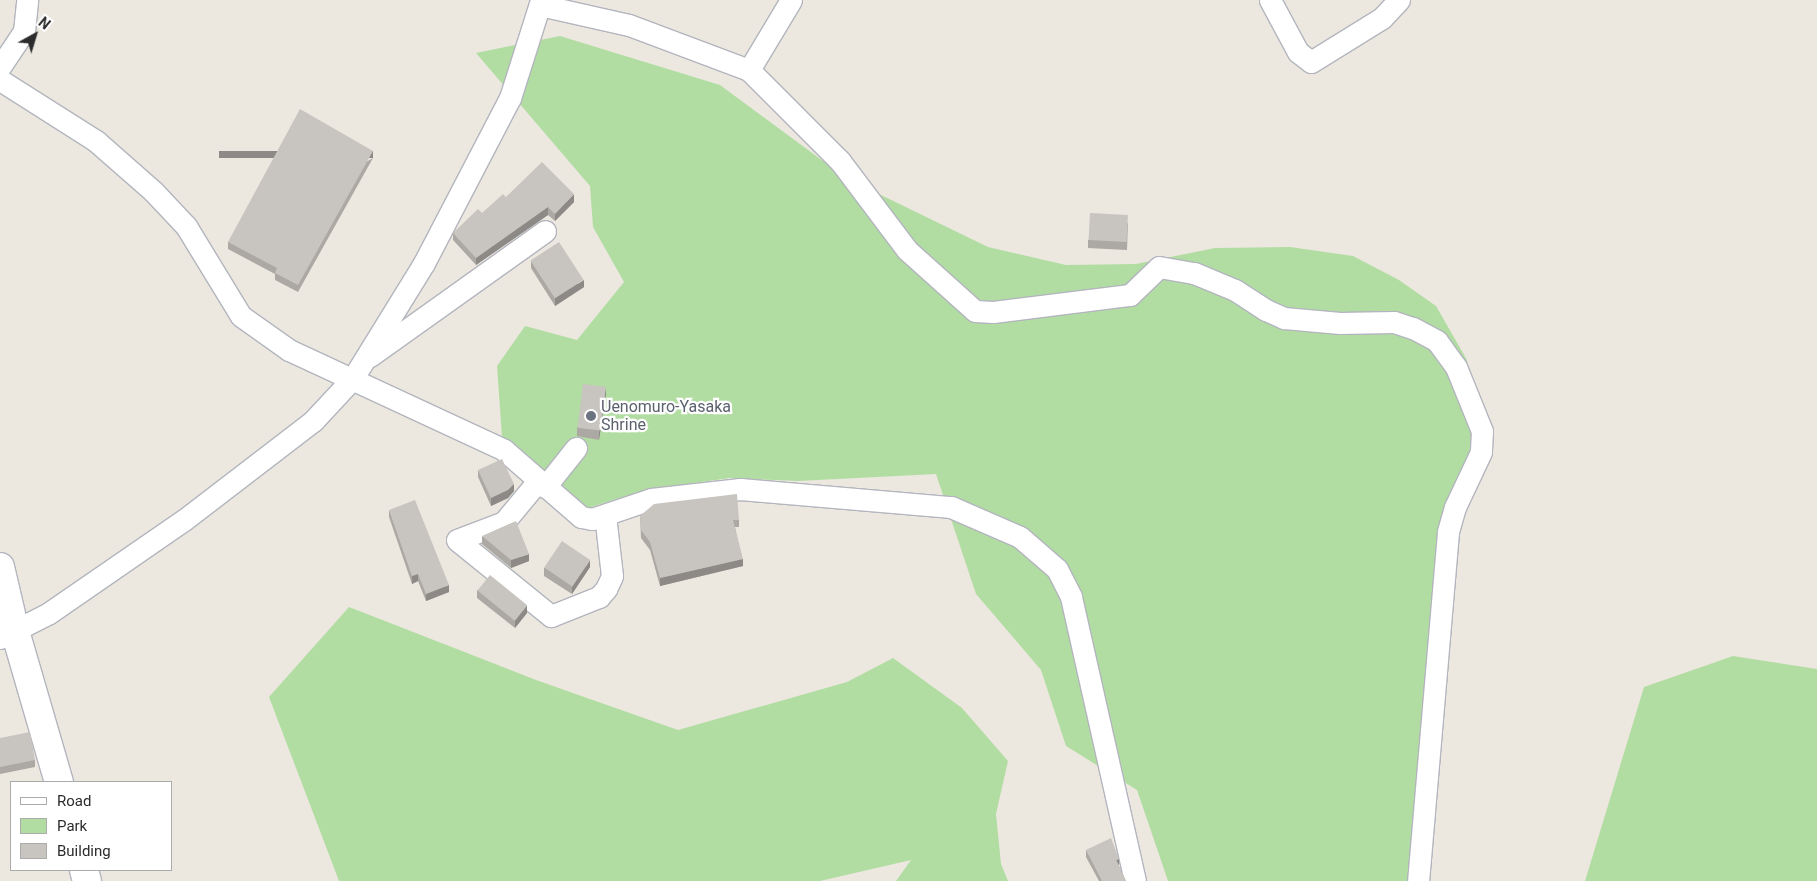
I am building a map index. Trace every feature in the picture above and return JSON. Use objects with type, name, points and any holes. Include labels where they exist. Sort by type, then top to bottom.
[{"type":"main road","points":[[0,567],[7,634],[59,781]]},
{"type":"street","points":[[0,67],[24,31],[27,0]]},
{"type":"street","points":[[749,70],[791,0]]},
{"type":"street","points":[[1270,0],[1298,52],[1312,62],[1382,18],[1399,0]]},
{"type":"street","points":[[7,634],[49,613],[184,520],[312,421],[353,378],[424,263],[510,98],[540,2],[629,25],[749,70],[840,160],[907,250],[976,311],[993,312],[1130,295],[1159,267],[1194,273],[1235,290],[1284,318],[1340,323],[1394,322],[1437,341],[1456,367],[1482,431],[1481,452],[1455,507],[1448,532],[1418,881]]},
{"type":"street","points":[[0,80],[96,141],[153,191],[186,226],[241,316],[289,350],[353,378],[504,450],[581,517],[592,520],[651,499],[740,489],[951,506],[1020,537],[1057,568],[1071,597],[1135,881]]},
{"type":"street","points":[[364,361],[545,231]]},
{"type":"street","points":[[576,448],[504,522],[457,540],[551,616],[599,597],[606,589],[612,576],[605,515]]},
{"type":"green space","points":[[560,36],[720,85],[846,178],[988,247],[1066,265],[1136,264],[1215,248],[1290,247],[1353,256],[1399,280],[1436,306],[1467,360],[1474,418],[1411,881],[1168,881],[1137,790],[1066,746],[1041,670],[976,594],[936,474],[798,481],[730,478],[645,490],[588,508],[502,437],[497,366],[525,326],[577,340],[624,282],[593,227],[590,186],[476,53]]},
{"type":"green space","points":[[349,607],[536,680],[678,730],[847,682],[893,658],[962,708],[1008,761],[996,814],[1001,864],[1008,881],[896,881],[911,860],[820,881],[339,881],[269,697]]},
{"type":"green space","points":[[1733,656],[1817,669],[1817,881],[1585,881],[1644,687]]},
{"type":"building","points":[[300,109],[373,151],[298,285],[275,273],[277,268],[228,242]]},
{"type":"building","points":[[542,162],[574,194],[555,214],[548,207],[476,258],[453,233],[478,209],[482,213],[503,194],[506,197]]},
{"type":"building","points":[[1090,213],[1128,215],[1127,242],[1089,240]]},
{"type":"building","points":[[559,242],[584,280],[555,298],[530,261]]},
{"type":"building","name":"Uenomuro-Yasaka Shrine","points":[[583,384],[606,387],[600,430],[578,428]]},
{"type":"building","points":[[502,459],[514,484],[508,490],[491,498],[478,470]]},
{"type":"building","points":[[737,494],[739,520],[733,520],[743,559],[660,578],[650,542],[641,530],[640,516],[654,504]]},
{"type":"building","points":[[415,500],[449,585],[426,594],[418,574],[412,576],[389,510]]},
{"type":"building","points":[[516,521],[529,554],[511,560],[482,536]]},
{"type":"building","points":[[562,541],[590,560],[572,587],[544,568]]},
{"type":"building","points":[[490,575],[527,605],[515,621],[477,591]]},
{"type":"building","points":[[30,732],[35,760],[0,767],[0,738]]},
{"type":"building","points":[[1111,838],[1119,859],[1116,860],[1126,881],[1102,881],[1086,850]]},
{"type":"place","name":"Uenomuro-Yasaka Shrine","points":[[591,416]]}]
